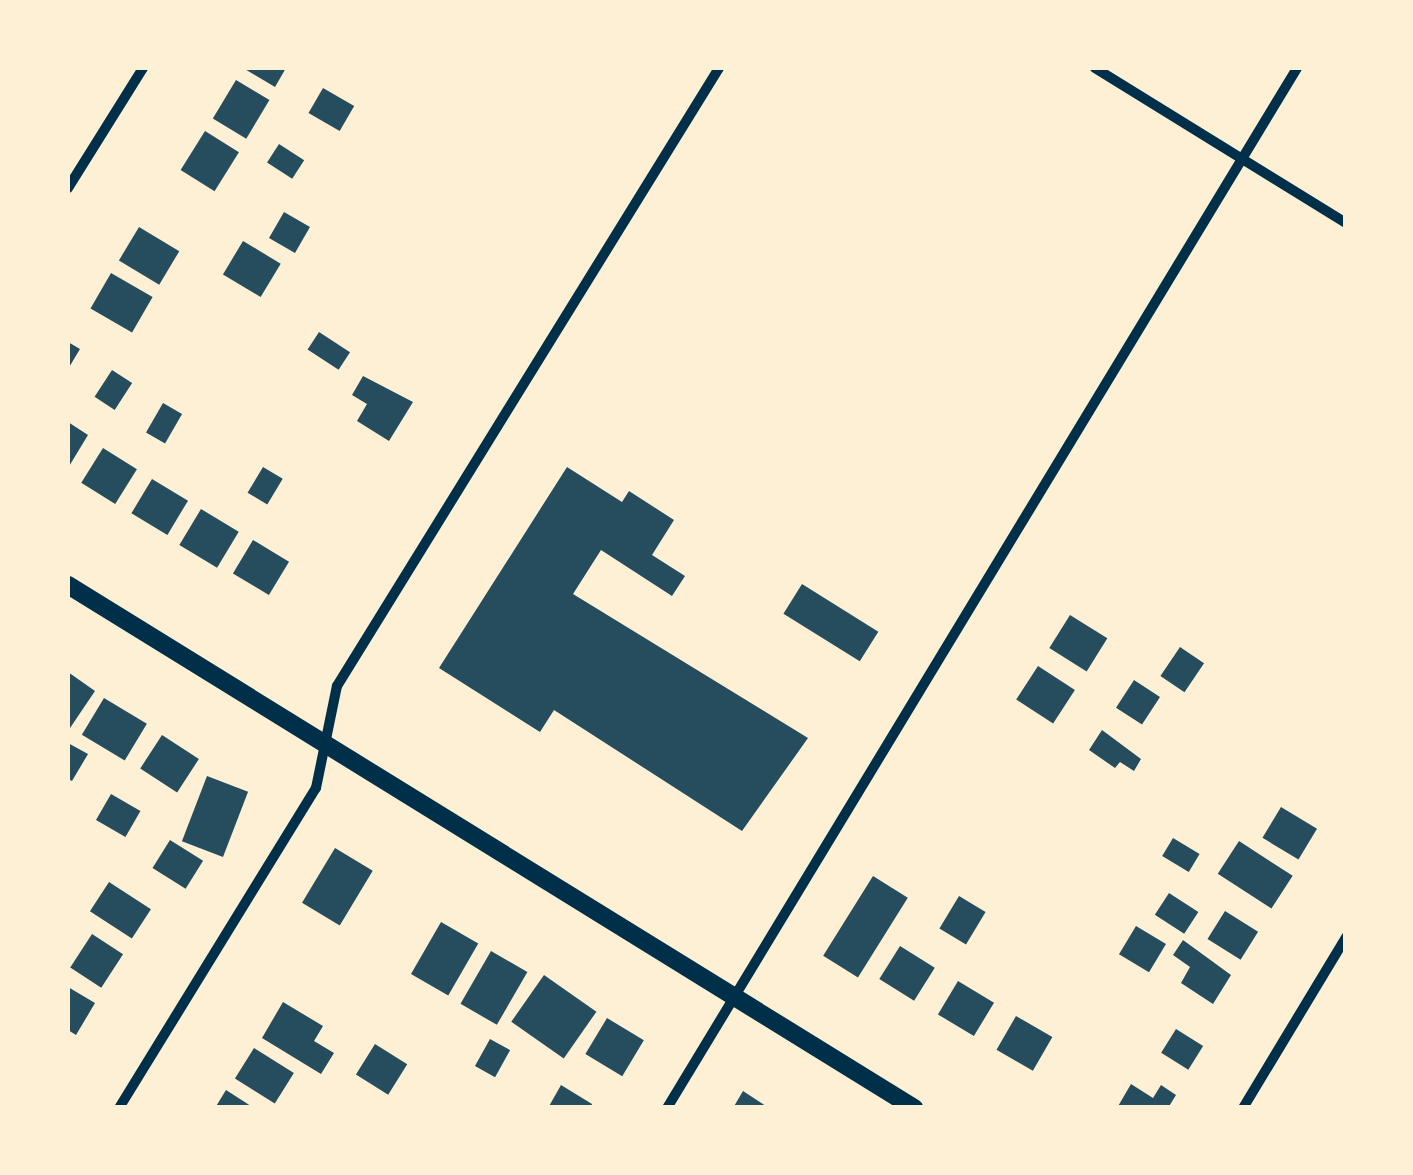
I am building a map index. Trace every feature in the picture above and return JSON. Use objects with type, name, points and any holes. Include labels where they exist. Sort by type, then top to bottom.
[{"type":"street","points":[[68,188],[143,68]]},
{"type":"street","points":[[119,1108],[316,788],[337,686],[719,68]]},
{"type":"street","points":[[1095,68],[1346,223]]},
{"type":"street","points":[[668,1108],[1297,68]]},
{"type":"street","points":[[68,585],[914,1108]]},
{"type":"street","points":[[1243,1108],[1346,937]]},
{"type":"building","points":[[243,68],[286,68],[275,87]]},
{"type":"building","points":[[236,80],[269,100],[246,139],[213,119]]},
{"type":"building","points":[[323,88],[354,106],[340,131],[308,113]]},
{"type":"building","points":[[205,131],[239,152],[215,191],[181,170]]},
{"type":"building","points":[[279,144],[304,160],[292,179],[267,162]]},
{"type":"building","points":[[284,212],[310,227],[295,253],[269,238]]},
{"type":"building","points":[[139,227],[179,251],[159,285],[119,260]]},
{"type":"building","points":[[243,241],[281,264],[261,297],[223,274]]},
{"type":"building","points":[[111,273],[153,297],[132,333],[90,309]]},
{"type":"building","points":[[319,332],[350,352],[339,370],[308,350]]},
{"type":"building","points":[[68,342],[80,349],[68,369]]},
{"type":"building","points":[[112,370],[132,383],[115,410],[95,397]]},
{"type":"building","points":[[363,376],[413,402],[389,441],[357,421],[367,404],[352,395]]},
{"type":"building","points":[[163,403],[182,414],[165,443],[146,432]]},
{"type":"building","points":[[68,422],[88,435],[68,468]]},
{"type":"building","points":[[103,448],[137,469],[115,504],[81,483]]},
{"type":"building","points":[[263,467],[283,479],[267,505],[248,493]]},
{"type":"building","points":[[567,467],[622,502],[629,491],[674,520],[652,555],[685,576],[672,596],[601,550],[573,594],[808,738],[742,831],[554,710],[540,732],[439,668]]},
{"type":"building","points":[[152,479],[188,501],[167,535],[131,513]]},
{"type":"building","points":[[201,509],[239,532],[217,568],[179,545]]},
{"type":"building","points":[[253,540],[289,562],[269,595],[233,573]]},
{"type":"building","points":[[802,584],[878,632],[860,661],[783,614]]},
{"type":"building","points":[[1070,615],[1107,638],[1087,671],[1049,648]]},
{"type":"building","points":[[1180,647],[1204,663],[1184,692],[1160,676]]},
{"type":"building","points":[[1038,666],[1075,690],[1053,724],[1016,700]]},
{"type":"building","points":[[68,672],[95,691],[68,731]]},
{"type":"building","points":[[1134,680],[1160,697],[1142,725],[1116,708]]},
{"type":"building","points":[[104,698],[147,724],[125,761],[82,735]]},
{"type":"building","points":[[1102,730],[1141,759],[1134,771],[1120,762],[1115,768],[1089,750]]},
{"type":"building","points":[[162,735],[199,759],[177,793],[140,769]]},
{"type":"building","points":[[68,743],[88,754],[72,781],[68,779]]},
{"type":"building","points":[[207,776],[248,792],[223,857],[182,841]]},
{"type":"building","points":[[111,794],[140,811],[125,837],[96,820]]},
{"type":"building","points":[[1281,807],[1317,829],[1298,859],[1262,838]]},
{"type":"building","points":[[1173,838],[1200,854],[1189,872],[1162,856]]},
{"type":"building","points":[[170,840],[203,861],[186,889],[153,868]]},
{"type":"building","points":[[1239,841],[1293,876],[1271,909],[1218,874]]},
{"type":"building","points":[[335,848],[373,871],[340,926],[302,903]]},
{"type":"building","points":[[873,876],[908,898],[858,977],[823,956]]},
{"type":"building","points":[[109,882],[151,909],[132,939],[90,911]]},
{"type":"building","points":[[1169,893],[1198,912],[1184,934],[1155,915]]},
{"type":"building","points":[[959,896],[986,912],[966,945],[939,929]]},
{"type":"building","points":[[1225,911],[1258,932],[1241,960],[1208,939]]},
{"type":"building","points":[[441,922],[478,944],[448,995],[411,974]]},
{"type":"building","points":[[1136,926],[1166,944],[1149,972],[1119,954]]},
{"type":"building","points":[[92,934],[123,954],[101,988],[70,968]]},
{"type":"building","points":[[1183,940],[1231,975],[1213,1004],[1181,983],[1190,967],[1173,955]]},
{"type":"building","points":[[900,946],[935,968],[914,1001],[879,979]]},
{"type":"building","points":[[491,951],[527,972],[497,1025],[460,1004]]},
{"type":"building","points":[[544,975],[596,1012],[564,1058],[511,1022]]},
{"type":"building","points":[[958,981],[994,1003],[974,1036],[938,1014]]},
{"type":"building","points":[[68,987],[95,1003],[76,1035],[68,1030]]},
{"type":"building","points":[[283,1002],[323,1026],[314,1041],[334,1053],[321,1074],[262,1038]]},
{"type":"building","points":[[1016,1016],[1052,1037],[1033,1071],[997,1050]]},
{"type":"building","points":[[607,1018],[644,1040],[622,1076],[585,1054]]},
{"type":"building","points":[[1176,1029],[1203,1046],[1188,1070],[1161,1053]]},
{"type":"building","points":[[490,1039],[510,1050],[495,1077],[475,1066]]},
{"type":"building","points":[[375,1044],[407,1064],[388,1095],[356,1075]]},
{"type":"building","points":[[254,1048],[294,1073],[275,1103],[235,1079]]},
{"type":"building","points":[[1131,1084],[1153,1098],[1161,1085],[1176,1095],[1168,1108],[1117,1108]]},
{"type":"building","points":[[561,1085],[592,1104],[591,1108],[548,1108]]},
{"type":"building","points":[[226,1090],[254,1108],[215,1108]]},
{"type":"building","points":[[743,1091],[769,1108],[733,1108]]}]
